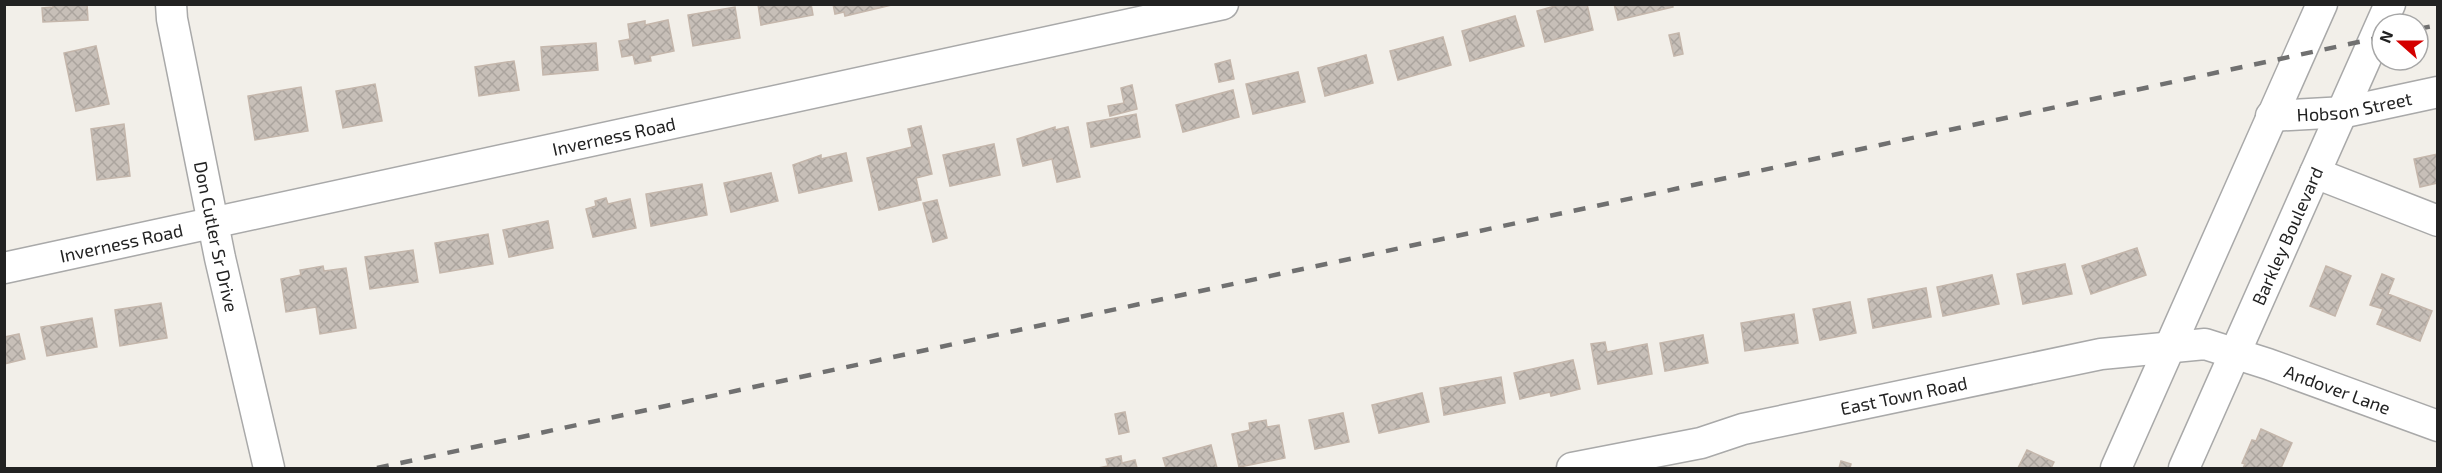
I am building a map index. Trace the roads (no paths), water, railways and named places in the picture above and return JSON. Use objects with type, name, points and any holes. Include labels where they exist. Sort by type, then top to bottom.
[{"type":"street","name":"Don Cutler Sr Drive","points":[[171,4],[172,19],[213,223],[269,468]]},
{"type":"street","name":"Inverness Road","points":[[4,268],[1223,4]]},
{"type":"street","points":[[2116,468],[2322,4]]},
{"type":"street","name":"Barkley Boulevard","points":[[2184,468],[2237,354],[2314,173],[2390,4]]},
{"type":"street","name":"Hobson Street","points":[[2271,116],[2341,112],[2438,92]]},
{"type":"street","points":[[2314,173],[2438,221]]},
{"type":"street","name":"East Town Road","points":[[1572,468],[1696,456],[1743,429],[2101,354],[2205,344],[2237,354]]},
{"type":"street","name":"Andover Lane","points":[[2237,354],[2438,426]]},
{"type":"railway","points":[[2430,27],[2438,25]]},
{"type":"railway","points":[[377,468],[2370,40]]}]
